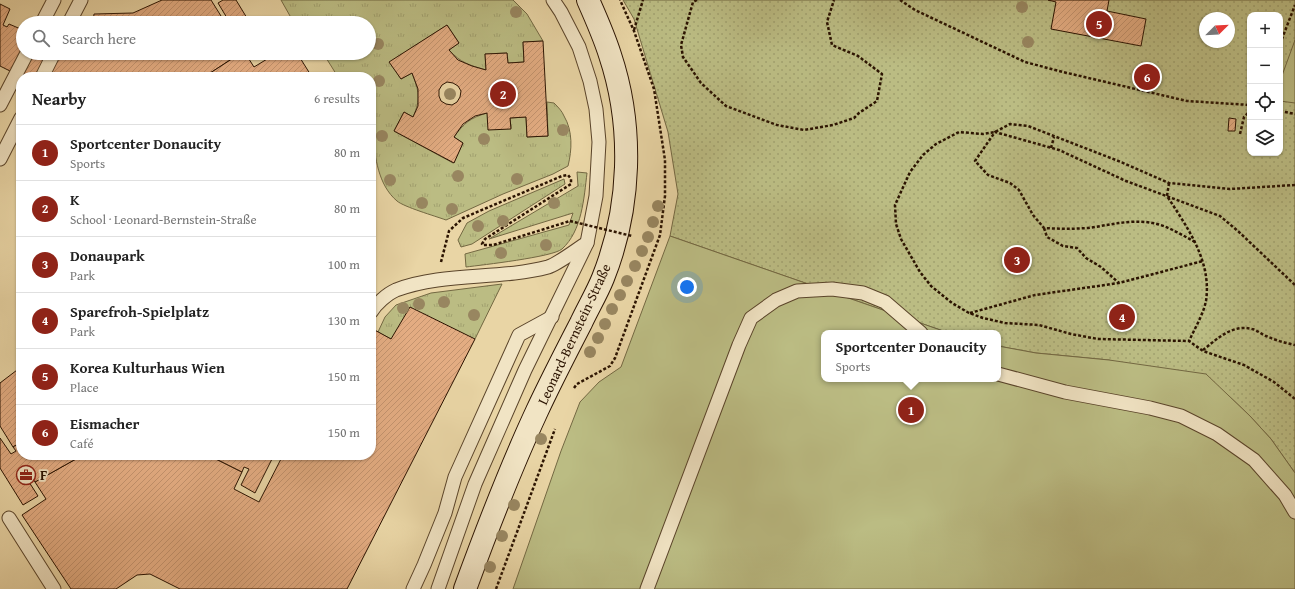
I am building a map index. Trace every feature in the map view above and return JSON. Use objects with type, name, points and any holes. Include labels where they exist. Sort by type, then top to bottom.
[{"type":"main road","name":"Leonard-Bernstein-Straße","points":[[465,589],[516,458],[602,279],[618,228],[626,171],[626,137],[619,89],[610,56],[588,0]]},
{"type":"lane","points":[[46,16],[54,0]]},
{"type":"lane","points":[[73,16],[81,0]]},
{"type":"lane","points":[[438,589],[475,484],[525,370],[587,243],[596,196],[599,142],[596,109],[590,81],[578,47],[561,12],[553,0]]},
{"type":"lane","points":[[17,72],[23,60]]},
{"type":"lane","points":[[44,72],[50,60]]},
{"type":"lane","points":[[0,105],[16,74]]},
{"type":"lane","points":[[0,159],[16,128]]},
{"type":"lane","points":[[376,305],[395,291],[424,282],[524,273],[550,267],[587,243]]},
{"type":"lane","points":[[647,589],[739,345],[752,318],[776,300],[797,291],[832,289],[863,293],[885,302],[918,330]]},
{"type":"lane","points":[[413,589],[445,513],[455,477],[519,335],[552,317]]},
{"type":"lane","points":[[1001,375],[1065,392],[1150,408],[1180,416],[1218,434],[1254,460],[1285,495],[1295,512]]},
{"type":"lane","points":[[9,518],[54,589]]},
{"type":"path","points":[[634,31],[643,0]]},
{"type":"path","points":[[697,0],[693,2],[680,45],[683,56],[701,83],[726,106],[777,125],[804,130],[833,125],[854,118],[877,101],[882,74],[858,56],[832,45],[827,22],[834,0]]},
{"type":"path","points":[[900,0],[915,10],[1025,62],[1187,101],[1247,105]]},
{"type":"path","points":[[1283,36],[1295,6]]},
{"type":"path","points":[[1283,112],[1295,114]]},
{"type":"path","points":[[1240,134],[1244,117],[1247,114]]},
{"type":"path","points":[[1295,185],[1230,189],[1169,183],[1121,162],[1028,126],[1010,124],[995,132],[983,134],[959,132],[936,144],[923,155],[910,172],[895,206],[896,224],[901,239],[920,272],[931,286],[952,303],[969,313],[1005,323],[1038,325],[1071,334],[1098,339],[1188,341],[1203,351],[1244,366],[1274,382],[1295,399]]},
{"type":"path","points":[[995,132],[1051,148],[1126,181],[1220,216],[1295,285]]},
{"type":"path","points":[[995,132],[975,161],[988,175],[1010,183],[1019,190],[1033,215],[1044,228],[1047,237],[1063,246],[1077,248],[1086,258],[1101,267],[1119,283]]},
{"type":"path","points":[[1051,148],[1054,136]]},
{"type":"path","points":[[436,281],[449,232],[463,218],[562,176],[568,175],[571,179],[571,184],[485,239],[482,244],[493,245],[570,221],[632,236]]},
{"type":"path","points":[[1169,183],[1167,196],[1195,242],[1203,261],[1206,274],[1206,302],[1188,341]]},
{"type":"path","points":[[1044,228],[1087,228],[1110,223],[1130,221],[1153,223],[1172,230],[1195,242]]},
{"type":"path","points":[[969,313],[1035,295],[1119,283],[1203,261]]},
{"type":"path","points":[[1203,351],[1218,337],[1229,331],[1241,328],[1253,329],[1266,336],[1295,345]]},
{"type":"green space","points":[[281,0],[513,0],[527,14],[543,41],[523,42],[524,62],[508,63],[507,53],[485,54],[486,70],[466,63],[457,58],[449,50],[459,43],[447,25],[390,62],[401,79],[412,73],[418,95],[417,105],[413,117],[404,112],[394,131],[453,163],[463,143],[454,137],[464,125],[472,119],[487,113],[511,128],[510,118],[526,117],[527,137],[548,136],[547,102],[554,103],[562,112],[569,128],[571,147],[568,166],[553,174],[503,194],[446,220],[413,209],[397,201],[386,187],[376,161],[376,72],[335,72],[327,60],[376,60],[376,16],[290,16]]},
{"type":"green space","points":[[623,0],[1295,0],[1295,473],[1271,439],[1229,396],[1109,360],[1036,353],[1001,347],[1001,330],[940,330],[670,236],[678,194],[668,132],[634,19]]},
{"type":"green space","points":[[1295,40],[1295,103],[1283,101],[1283,73]]},
{"type":"green space","points":[[577,172],[587,173],[581,214],[574,233],[569,242],[562,249],[532,258],[466,267],[465,254],[569,225],[573,213],[489,239],[578,186]]},
{"type":"green space","points":[[564,179],[565,184],[472,244],[461,247],[458,240],[467,223],[489,211]]},
{"type":"green space","points":[[670,236],[940,330],[821,330],[821,382],[1001,382],[1001,347],[1036,353],[1109,360],[1206,374],[1250,416],[1271,439],[1295,473],[1295,589],[513,589],[561,451],[580,402],[599,382],[621,367]]},
{"type":"green space","points":[[502,284],[475,339],[391,339],[378,332],[385,317],[396,305],[431,293]]},
{"type":"building","points":[[162,0],[211,0],[221,16],[94,16],[94,14],[133,13]]},
{"type":"building","points":[[223,0],[236,0],[246,16],[226,16],[218,3]]},
{"type":"building","points":[[1048,0],[1109,0],[1107,11],[1146,19],[1141,46],[1051,29],[1056,2]]},
{"type":"building","points":[[0,4],[10,9],[3,25],[7,27],[9,24],[16,27],[16,60],[230,60],[212,72],[16,72],[16,74],[0,66]]},
{"type":"building","points":[[447,25],[459,43],[449,50],[458,60],[486,70],[485,54],[507,53],[508,63],[524,62],[523,42],[543,41],[548,136],[527,137],[526,117],[510,118],[511,129],[488,130],[487,113],[475,116],[463,124],[454,137],[463,143],[454,163],[394,131],[404,112],[413,117],[418,106],[418,89],[412,73],[401,79],[389,62]],"holes":[[[447,82],[458,86],[461,91],[460,97],[457,102],[452,105],[446,104],[441,101],[439,90],[442,85]]]},
{"type":"building","points":[[230,60],[250,60],[254,67],[266,60],[301,60],[309,72],[212,72]]},
{"type":"building","points":[[1229,118],[1236,119],[1235,131],[1228,131]]},
{"type":"building","points":[[410,307],[475,339],[347,589],[180,589],[150,574],[137,575],[116,589],[71,589],[22,515],[46,499],[35,482],[74,460],[218,460],[242,472],[234,489],[259,502],[280,460],[376,460],[376,331],[391,339]]},
{"type":"building","points":[[16,371],[16,445],[13,447],[0,426],[0,383]]},
{"type":"building","name":"F","points":[[0,438],[11,454],[16,451],[16,460],[74,460],[35,482],[33,479],[29,482],[38,496],[23,505],[0,468]]},
{"type":"building","points":[[218,460],[272,460],[255,493],[241,485],[249,469],[244,467],[242,472]]},
{"type":"place","name":"Korea Kulturhaus Wien","points":[[1099,24]]},
{"type":"place","name":"Eismacher","points":[[1147,77]]},
{"type":"place","name":"K","points":[[503,94]]},
{"type":"place","name":"Donaupark","points":[[1017,260]]},
{"type":"place","name":"Sparefroh-Spielplatz","points":[[1122,317]]},
{"type":"place","name":"Sportcenter Donaucity","points":[[911,410]]},
{"type":"place","name":"F","points":[[26,475]]}]
